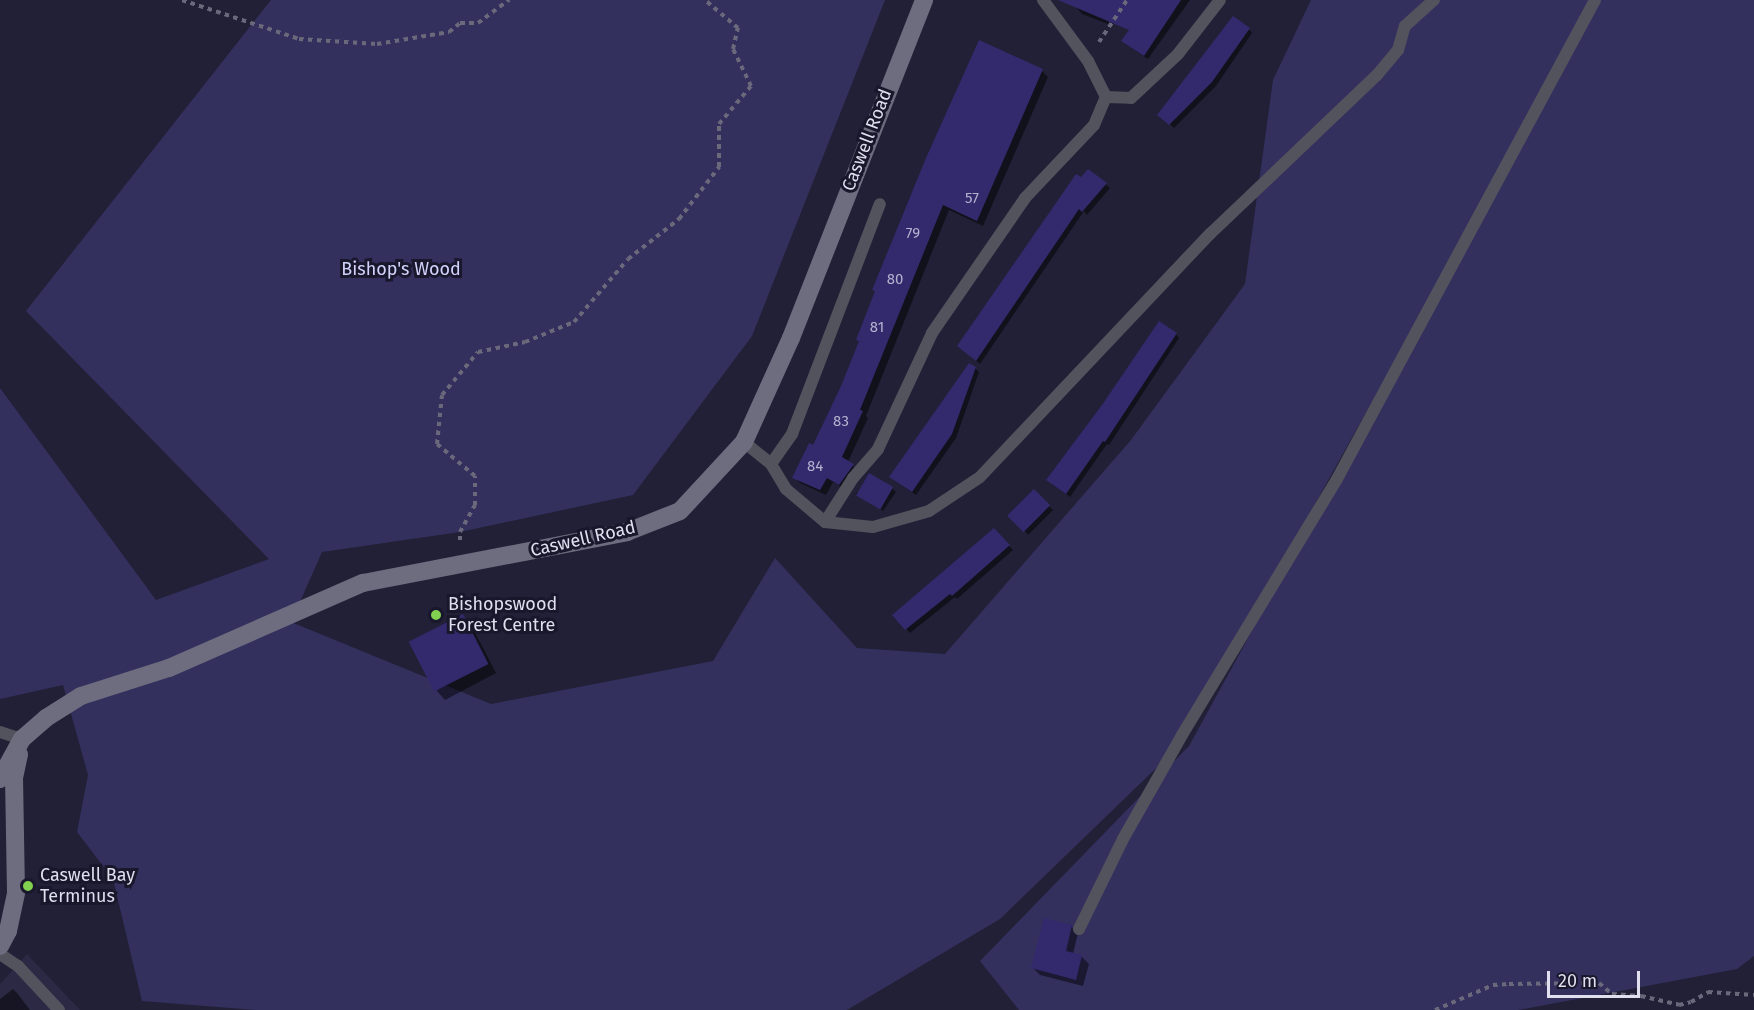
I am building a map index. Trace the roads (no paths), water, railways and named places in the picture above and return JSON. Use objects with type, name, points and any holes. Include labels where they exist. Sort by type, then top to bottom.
[{"type":"main road","name":"Caswell Road","points":[[0,779],[22,739],[46,718],[81,696],[169,668],[363,583],[627,532],[680,511],[744,442],[791,338],[924,0]]},
{"type":"main road","points":[[0,946],[8,931],[16,892],[14,778],[22,739]]},
{"type":"lane","points":[[1106,98],[1131,98],[1178,54],[1220,0]]},
{"type":"lane","points":[[744,442],[771,464],[786,489],[825,522],[873,527],[929,511],[980,477],[1210,234],[1377,75],[1398,50],[1405,26],[1434,0]]},
{"type":"lane","points":[[1079,929],[1123,839],[1182,735],[1337,479],[1594,0]]},
{"type":"lane","points":[[825,522],[853,478],[878,449],[932,333],[1025,198],[1094,125],[1106,98],[1088,61],[1047,1]]},
{"type":"lane","points":[[771,464],[792,434],[879,204]]},
{"type":"lane","points":[[0,732],[22,739]]},
{"type":"lane","points":[[0,954],[18,966],[59,1010]]},
{"type":"place","name":"Bishopswood Forest Centre","points":[[436,615]]},
{"type":"place","name":"Caswell Bay Terminus","points":[[28,886]]},
{"type":"park label","name":"Bishop's Wood","points":[[401,269]]}]
